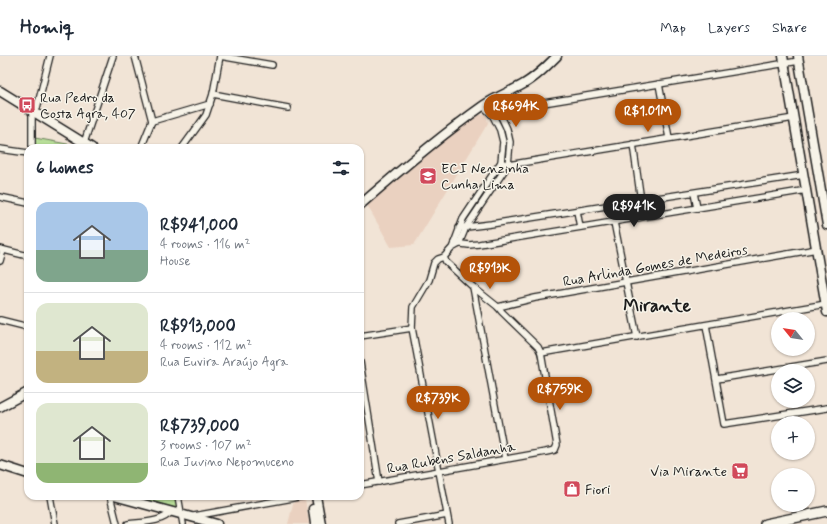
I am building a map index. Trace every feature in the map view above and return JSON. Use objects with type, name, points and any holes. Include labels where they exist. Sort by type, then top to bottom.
[{"type":"main road","points":[[765,524],[827,511]]},
{"type":"street","points":[[32,144],[34,111],[50,56]]},
{"type":"street","points":[[0,91],[84,143],[113,56]]},
{"type":"street","points":[[135,56],[152,121],[143,144]]},
{"type":"street","points":[[185,144],[204,120],[213,94],[220,56],[272,65]]},
{"type":"street","points":[[364,202],[405,166],[486,104],[522,85],[535,76],[557,56]]},
{"type":"street","points":[[498,112],[799,58],[825,200],[827,225]]},
{"type":"street","points":[[444,257],[446,262],[473,288],[498,306],[541,352],[706,325],[826,308],[784,60]]},
{"type":"street","points":[[659,84],[669,138]]},
{"type":"street","points":[[213,94],[288,108]]},
{"type":"street","points":[[152,121],[210,104]]},
{"type":"street","points":[[455,245],[459,228],[463,220],[506,152],[509,136],[507,129],[498,112],[486,104]]},
{"type":"street","points":[[449,524],[412,328],[413,307],[429,280],[434,263],[438,259],[444,257],[455,245],[508,165],[500,130],[486,104]]},
{"type":"street","points":[[501,162],[508,165],[794,118]]},
{"type":"street","points":[[799,142],[813,139]]},
{"type":"street","points":[[633,144],[641,201]]},
{"type":"street","points":[[0,149],[24,152]]},
{"type":"street","points":[[459,228],[804,175]]},
{"type":"street","points":[[455,245],[479,244],[807,190]]},
{"type":"street","points":[[694,193],[697,208]]},
{"type":"street","points":[[0,197],[24,202]]},
{"type":"street","points":[[577,211],[580,227]]},
{"type":"street","points":[[614,222],[637,337]]},
{"type":"street","points":[[0,260],[1,249],[24,255]]},
{"type":"street","name":"Rua Arlinda Gomes de Medeiros","points":[[498,306],[535,298],[817,249]]},
{"type":"street","points":[[473,288],[505,459]]},
{"type":"street","points":[[0,320],[24,326]]},
{"type":"street","points":[[706,325],[724,424],[827,408]]},
{"type":"street","points":[[364,335],[412,328]]},
{"type":"street","name":"Rua Rubens Saldanha","points":[[364,484],[555,450],[557,445],[541,352]]},
{"type":"street","points":[[717,379],[827,360]]},
{"type":"street","points":[[364,387],[379,482]]},
{"type":"street","points":[[0,407],[24,394]]},
{"type":"street","points":[[0,465],[24,473]]},
{"type":"street","points":[[51,500],[55,524]]},
{"type":"street","points":[[111,500],[117,524]]},
{"type":"street","points":[[129,500],[217,524]]},
{"type":"street","points":[[179,500],[183,524]]},
{"type":"street","points":[[190,517],[282,500]]},
{"type":"street","points":[[312,500],[315,524]]},
{"type":"street","points":[[317,500],[321,524]]},
{"type":"street","points":[[128,524],[162,519],[168,516],[172,511]]},
{"type":"street","points":[[398,524],[447,515]]},
{"type":"shaded area","name":"ECI Nenzinha Cunha Lima","points":[[478,115],[486,115],[488,123],[414,245],[391,247],[367,205],[433,147]]},
{"type":"shaded area","points":[[305,500],[309,524],[288,524],[294,501]]},
{"type":"green space","points":[[35,138],[67,144],[35,144]]},
{"type":"green space","points":[[137,500],[175,500],[177,511]]},
{"type":"place","name":"Rua Pedro da Costa Agra, 407","points":[[27,105]]},
{"type":"place","name":"ECI Nenzinha Cunha Lima","points":[[428,176]]},
{"type":"place","name":"Via Mirante","points":[[740,471]]},
{"type":"place","name":"Fiori","points":[[572,489]]},
{"type":"district","name":"Mirante","points":[[657,305]]}]
